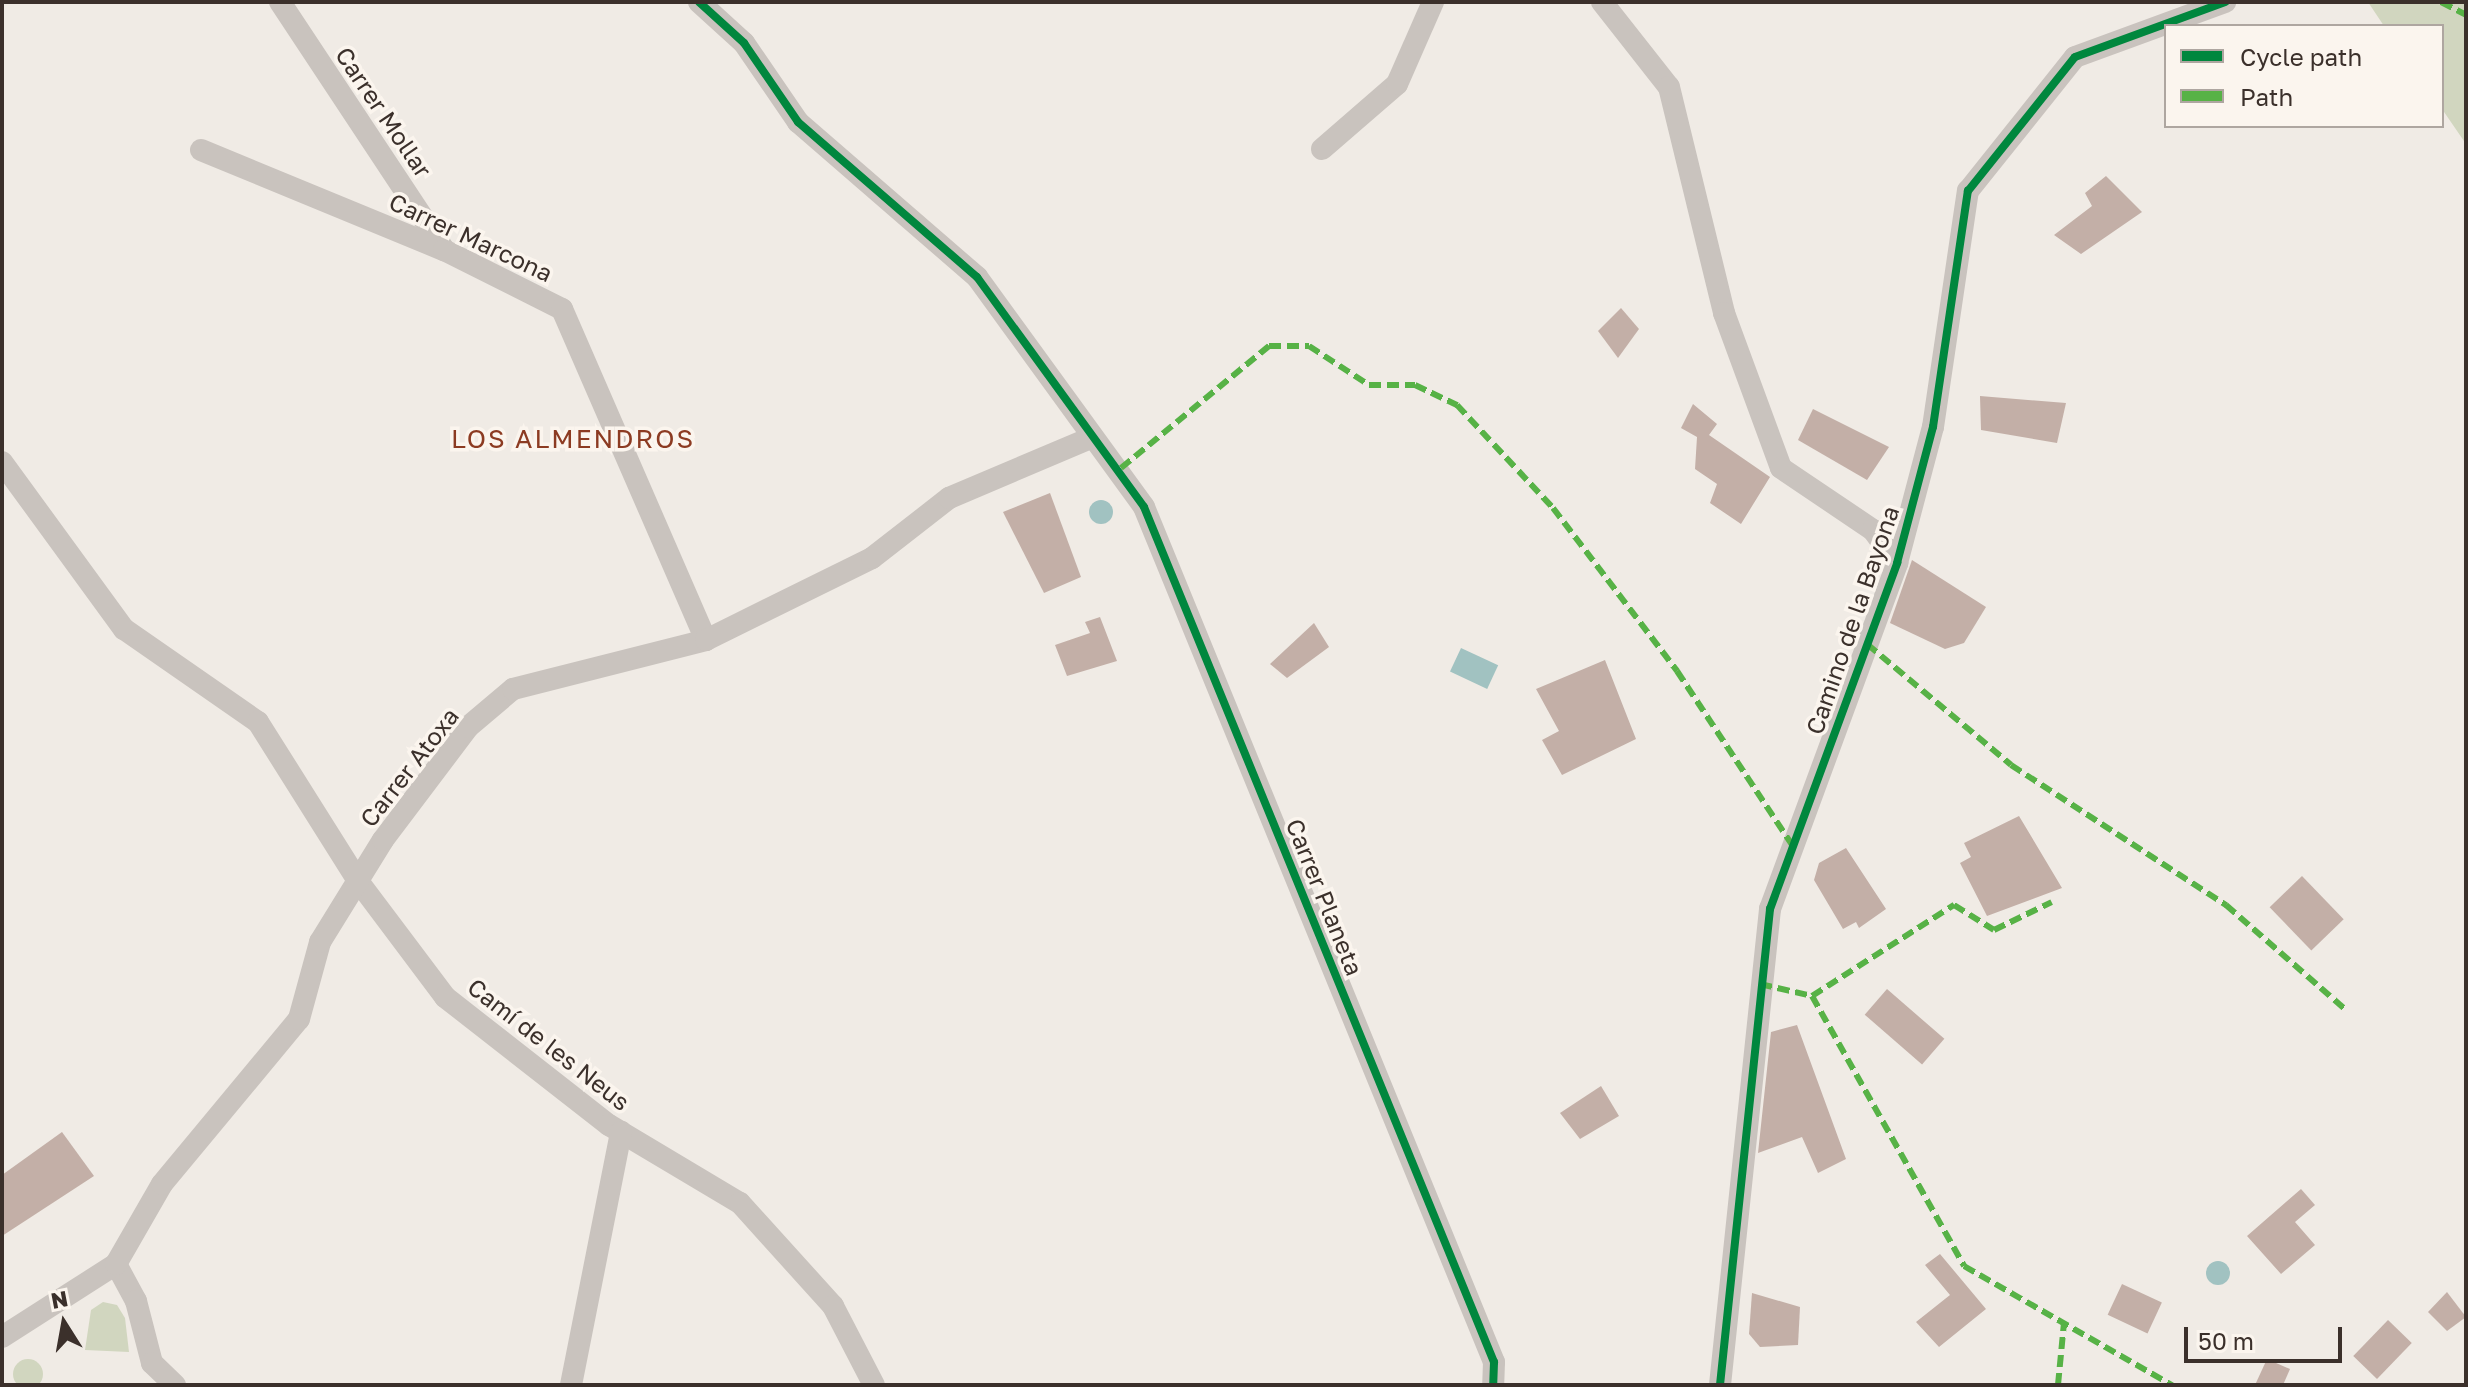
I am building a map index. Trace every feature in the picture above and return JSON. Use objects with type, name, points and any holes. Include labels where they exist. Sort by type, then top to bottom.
[{"type":"street","name":"Carrer Mollar","points":[[280,2],[444,250]]},
{"type":"street","name":"Carrer Planeta","points":[[699,2],[744,43],[798,122],[977,277],[1093,437],[1121,468],[1150,521],[1494,1362],[1493,1385]]},
{"type":"street","points":[[1322,149],[1397,84],[1433,2]]},
{"type":"street","points":[[1602,2],[1669,87],[1724,313],[1781,468],[1873,530],[1897,563]]},
{"type":"street","name":"Camino de la Bayona","points":[[2165,24],[2225,2]]},
{"type":"street","name":"Camino de la Bayona","points":[[1720,1385],[1770,909],[1897,563],[1933,427],[1968,191],[2075,57],[2164,24]]},
{"type":"street","name":"Carrer Marcona","points":[[201,150],[444,250],[562,309],[706,640]]},
{"type":"street","name":"Carrer Atoxa","points":[[2,1337],[116,1264],[162,1184],[299,1019],[320,942],[358,881],[468,727],[513,689],[706,640],[872,558],[949,498],[1093,437]]},
{"type":"street","name":"Camí de les Neus","points":[[2,462],[124,629],[258,722],[358,881],[445,997],[621,1132],[740,1203],[833,1306],[874,1385]]},
{"type":"street","points":[[571,1385],[621,1132]]},
{"type":"street","points":[[116,1264],[136,1301],[152,1363],[175,1385]]},
{"type":"green space","points":[[2368,2],[2466,2],[2466,144],[2444,112],[2444,24],[2383,24]]},
{"type":"green space","points":[[103,1302],[117,1305],[125,1318],[129,1352],[85,1350],[91,1310]]},
{"type":"green space","points":[[28,1359],[41,1368],[41,1380],[31,1388],[18,1384],[13,1374],[18,1364]]},
{"type":"water","points":[[1101,500],[1109,504],[1113,512],[1109,520],[1101,524],[1093,520],[1089,512],[1093,504]]},
{"type":"water","points":[[1461,648],[1498,665],[1487,689],[1450,672]]},
{"type":"water","points":[[2213,1261],[2223,1261],[2230,1268],[2230,1278],[2223,1285],[2213,1285],[2206,1278],[2206,1268]]},
{"type":"building","points":[[2106,176],[2142,212],[2081,254],[2054,235],[2092,206],[2085,193]]},
{"type":"building","points":[[1621,308],[1639,329],[1618,358],[1598,331]]},
{"type":"building","points":[[1980,396],[2066,403],[2057,443],[1981,430]]},
{"type":"building","points":[[1693,404],[1717,424],[1709,435],[1770,477],[1741,524],[1710,503],[1717,484],[1695,469],[1697,437],[1681,428]]},
{"type":"building","points":[[1813,409],[1889,447],[1867,480],[1798,440]]},
{"type":"building","points":[[1050,493],[1081,577],[1044,593],[1003,512]]},
{"type":"building","points":[[1912,560],[1986,607],[1964,643],[1945,649],[1890,623]]},
{"type":"building","points":[[1100,617],[1117,661],[1067,676],[1055,645],[1090,633],[1085,622]]},
{"type":"building","points":[[1314,623],[1329,647],[1287,678],[1270,664]]},
{"type":"building","points":[[1605,660],[1636,739],[1562,775],[1542,740],[1559,731],[1536,689]]},
{"type":"building","points":[[2019,816],[2062,888],[1987,916],[1960,863],[1971,857],[1964,843]]},
{"type":"building","points":[[1846,848],[1886,909],[1859,928],[1856,922],[1843,929],[1814,880],[1819,863]]},
{"type":"building","points":[[2302,876],[2344,919],[2311,950],[2270,907]]},
{"type":"building","points":[[1887,989],[1944,1039],[1922,1065],[1865,1015]]},
{"type":"building","points":[[1797,1025],[1846,1159],[1818,1173],[1802,1137],[1758,1153],[1771,1032]]},
{"type":"building","points":[[1601,1086],[1619,1116],[1580,1139],[1560,1113]]},
{"type":"building","points":[[62,1132],[94,1176],[2,1236],[2,1175]]},
{"type":"building","points":[[2301,1189],[2315,1205],[2295,1222],[2315,1245],[2281,1274],[2247,1236]]},
{"type":"building","points":[[1940,1254],[1986,1309],[1939,1347],[1916,1322],[1950,1295],[1925,1265]]},
{"type":"building","points":[[2122,1284],[2162,1303],[2148,1333],[2108,1315]]},
{"type":"building","points":[[2447,1292],[2466,1317],[2447,1331],[2428,1312]]},
{"type":"building","points":[[1752,1293],[1800,1307],[1798,1345],[1760,1347],[1749,1334]]},
{"type":"building","points":[[2388,1320],[2412,1343],[2377,1379],[2353,1356]]},
{"type":"building","points":[[2267,1359],[2290,1369],[2283,1385],[2255,1385]]},
{"type":"marked path","points":[[2441,2],[2466,15]]},
{"type":"marked path","points":[[1121,468],[1269,346],[1309,346],[1369,385],[1415,385],[1457,405],[1553,508],[1677,671],[1793,846]]},
{"type":"marked path","points":[[1867,644],[2011,765],[2226,905],[2347,1011]]},
{"type":"marked path","points":[[1760,984],[1812,996],[1954,905],[1994,930],[2052,902]]},
{"type":"marked path","points":[[1812,996],[1964,1266],[2172,1385]]},
{"type":"marked path","points":[[2058,1385],[2064,1323]]},
{"type":"cycle path","points":[[699,2],[744,43],[798,122],[977,277],[1144,507],[1494,1362],[1493,1385]]},
{"type":"cycle path","points":[[2165,24],[2225,2]]},
{"type":"cycle path","points":[[1720,1385],[1770,909],[1897,563],[1933,427],[1968,191],[2075,57],[2164,24]]},
{"type":"district","name":"LOS ALMENDROS","points":[[573,439]]}]
